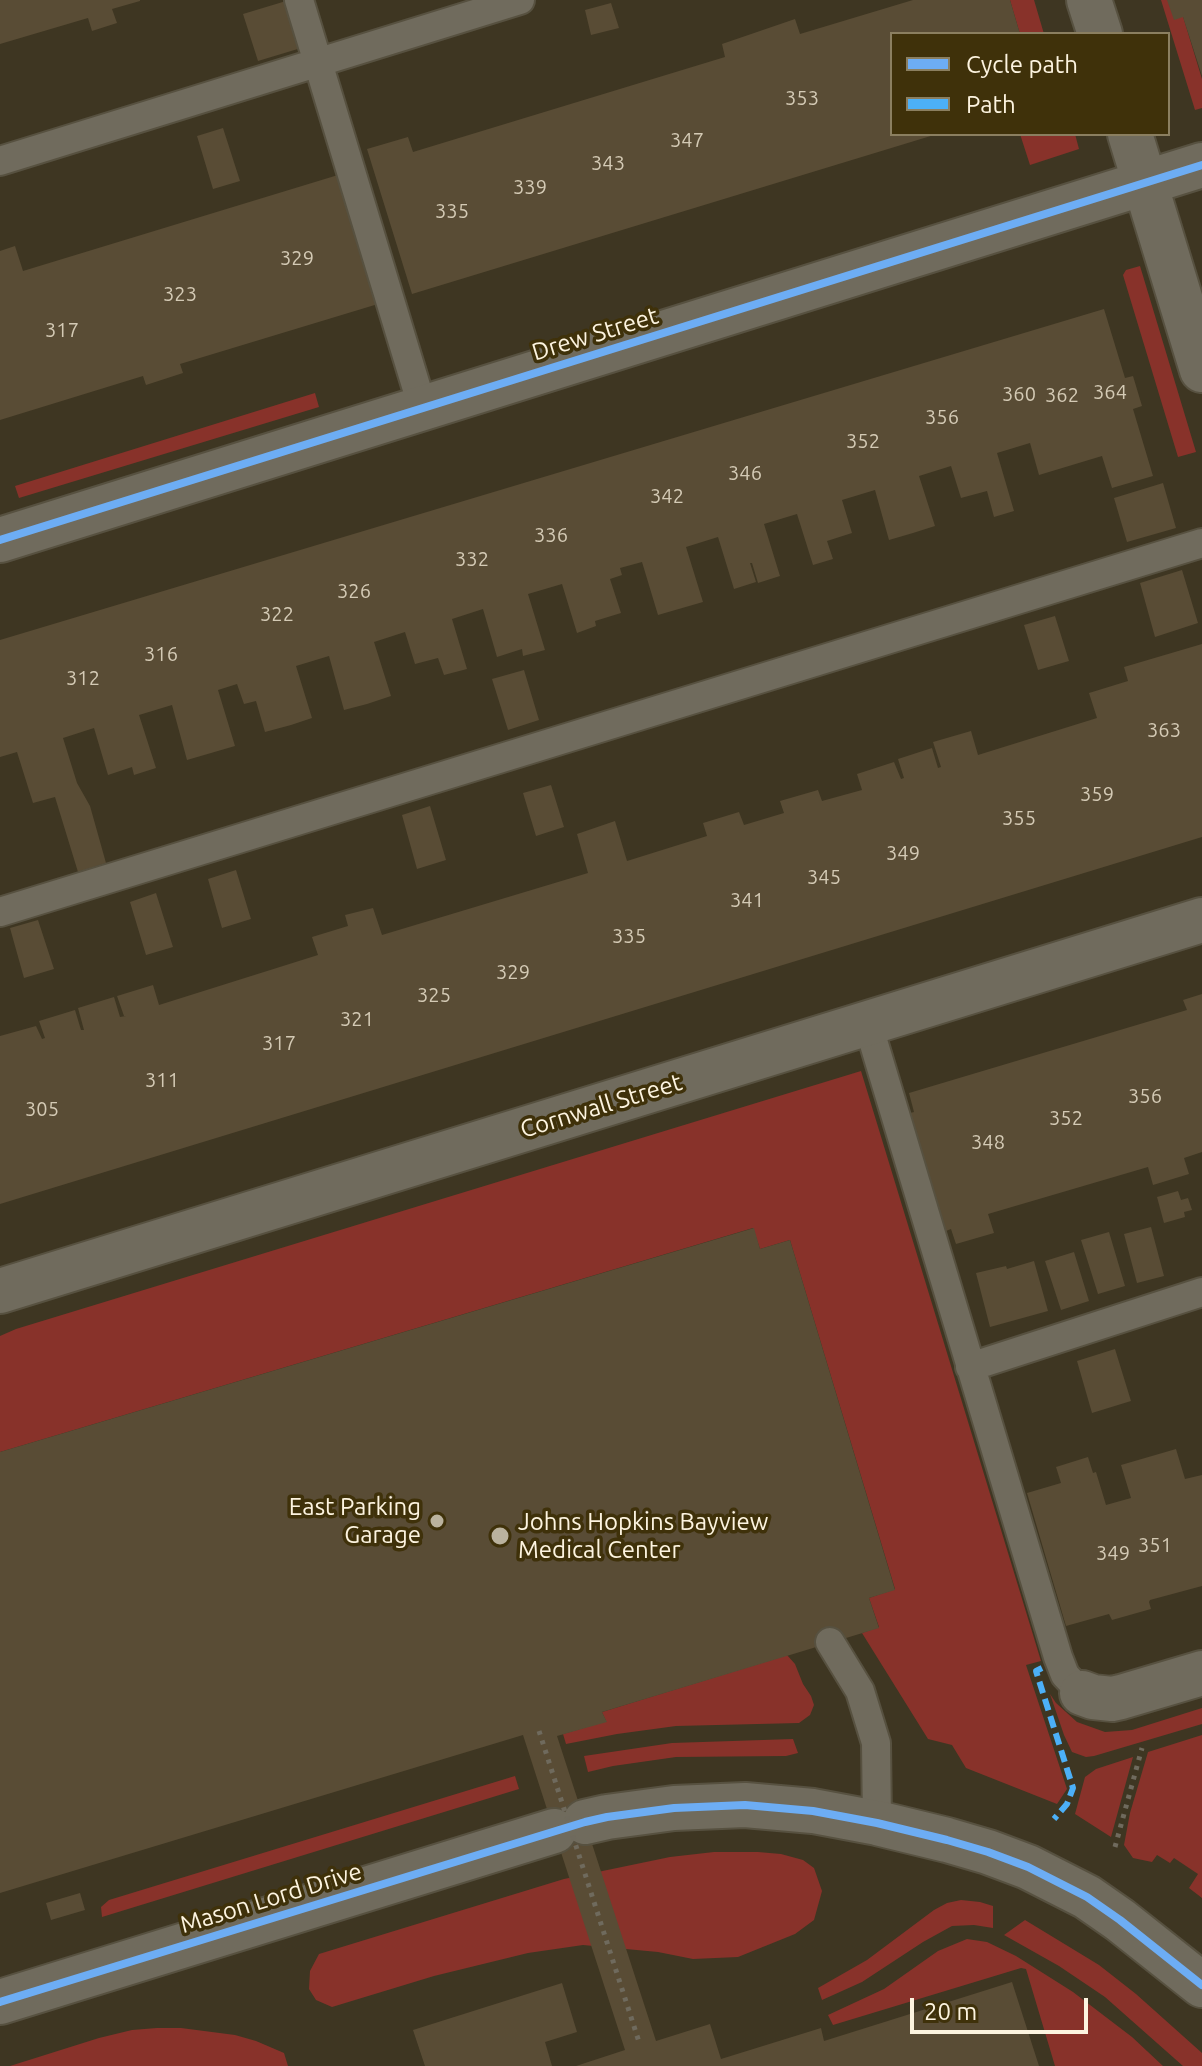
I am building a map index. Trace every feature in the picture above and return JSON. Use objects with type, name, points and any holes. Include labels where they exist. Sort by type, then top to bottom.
[{"type":"street","points":[[1089,0],[1099,32]]},
{"type":"street","points":[[1131,136],[1202,370]]},
{"type":"street","name":"Drew Street","points":[[0,540],[1202,165]]},
{"type":"street","name":"Cornwall Street","points":[[0,1291],[1202,920]]},
{"type":"street","points":[[1082,1693],[1112,1699],[1202,1673]]},
{"type":"street","name":"Mason Lord Drive","points":[[0,2002],[607,1817],[674,1808],[745,1805],[813,1811],[877,1823],[947,1840],[1028,1867],[1087,1897],[1202,1985]]},
{"type":"lane","points":[[299,0],[423,409]]},
{"type":"lane","points":[[0,161],[520,0]]},
{"type":"lane","points":[[0,912],[1202,543]]},
{"type":"lane","points":[[868,1024],[1058,1657],[1065,1675],[1082,1693]]},
{"type":"lane","points":[[970,1367],[1202,1292]]},
{"type":"lane","points":[[830,1642],[860,1691],[876,1743],[877,1823]]},
{"type":"path","points":[[539,1731],[640,2045]]},
{"type":"path","points":[[1115,1847],[1142,1748]]},
{"type":"shaded area","points":[[1010,0],[1034,0],[1043,32],[1019,32]]},
{"type":"shaded area","points":[[1161,0],[1178,0],[1202,79],[1202,108],[1195,110]]},
{"type":"shaded area","points":[[1021,136],[1076,136],[1079,149],[1030,165]]},
{"type":"shaded area","points":[[1140,266],[1196,452],[1178,457],[1123,275],[1126,270]]},
{"type":"shaded area","points":[[315,393],[319,407],[19,498],[15,486]]},
{"type":"shaded area","points":[[861,1071],[1041,1661],[1026,1665],[1067,1789],[1057,1804],[966,1768],[952,1745],[928,1739],[862,1633],[879,1627],[869,1598],[895,1589],[790,1240],[760,1249],[753,1228],[0,1452],[0,1336]]},
{"type":"shaded area","points":[[787,1655],[795,1664],[814,1705],[810,1715],[799,1723],[676,1726],[566,1744],[563,1734],[606,1721],[602,1712]]},
{"type":"shaded area","points":[[1050,1694],[1077,1722],[1105,1732],[1132,1730],[1202,1708],[1202,1724],[1086,1757],[1072,1752]]},
{"type":"shaded area","points":[[1202,1735],[1202,1898],[1189,1888],[1198,1874],[1174,1858],[1170,1863],[1157,1855],[1152,1862],[1133,1858],[1124,1845],[1148,1752]]},
{"type":"shaded area","points":[[793,1739],[798,1753],[786,1756],[676,1757],[588,1772],[584,1756],[672,1743]]},
{"type":"shaded area","points":[[1133,1757],[1111,1837],[1075,1814],[1085,1777],[1096,1769]]},
{"type":"shaded area","points":[[515,1776],[519,1789],[102,1917],[101,1907],[109,1900]]},
{"type":"shaded area","points":[[714,1852],[781,1854],[803,1860],[814,1868],[822,1891],[814,1920],[795,1934],[738,1957],[693,1959],[658,1952],[583,1945],[528,1953],[434,1976],[332,2007],[316,2000],[309,1989],[310,1971],[319,1954],[564,1879],[670,1857]]},
{"type":"shaded area","points":[[961,1900],[993,1906],[993,1928],[952,1926],[862,1982],[822,2000],[818,1988],[867,1960],[934,1910]]},
{"type":"shaded area","points":[[1025,1920],[1099,1965],[1136,1994],[1202,2053],[1202,2066],[1183,2066],[1105,1997],[1004,1935]]},
{"type":"shaded area","points":[[967,1939],[987,1942],[1016,1956],[1073,1992],[1132,2037],[1163,2066],[1055,2066],[1026,1969],[1021,1968],[833,2025],[828,2015],[884,1989],[938,1951]]},
{"type":"shaded area","points":[[157,2028],[235,2035],[256,2041],[284,2053],[288,2066],[10,2066],[99,2038]]},
{"type":"building","points":[[0,0],[140,1],[112,9],[117,23],[92,31],[88,18],[0,44]]},
{"type":"building","points":[[913,0],[1010,0],[1019,32],[890,32],[890,136],[931,136],[412,294],[367,149],[408,137],[413,152],[725,57],[722,44],[795,19],[800,34]]},
{"type":"building","points":[[1167,0],[1202,0],[1202,76],[1183,17],[1174,20]]},
{"type":"building","points":[[286,1],[301,48],[258,61],[243,14]]},
{"type":"building","points":[[611,3],[619,28],[591,35],[585,10]]},
{"type":"building","points":[[223,128],[240,181],[213,189],[197,136]]},
{"type":"building","points":[[338,175],[378,304],[180,364],[183,373],[146,385],[143,376],[0,420],[0,251],[15,246],[23,271]]},
{"type":"building","points":[[1104,309],[1125,378],[1133,376],[1142,406],[1133,409],[1153,476],[1112,488],[1102,456],[1039,475],[1030,443],[997,453],[1014,511],[994,517],[987,491],[961,498],[951,466],[919,476],[935,526],[913,533],[889,540],[875,490],[842,500],[852,533],[827,541],[833,559],[813,565],[797,514],[764,524],[780,576],[758,583],[750,563],[756,582],[734,589],[718,537],[686,547],[703,602],[658,615],[642,562],[620,568],[622,575],[610,579],[621,613],[595,621],[596,626],[577,633],[562,584],[528,594],[545,650],[523,656],[522,649],[497,657],[483,609],[452,619],[467,669],[444,675],[438,658],[415,664],[405,632],[374,642],[391,696],[367,704],[344,710],[329,656],[296,666],[312,718],[291,725],[265,732],[256,701],[244,704],[237,684],[218,690],[235,746],[187,760],[172,705],[139,715],[156,768],[134,775],[132,767],[108,775],[94,728],[63,738],[77,783],[90,806],[106,863],[78,872],[55,797],[33,803],[17,752],[0,757],[0,640]]},
{"type":"building","points":[[1163,483],[1176,528],[1127,542],[1114,498]]},
{"type":"building","points":[[1182,570],[1198,623],[1155,637],[1140,583]]},
{"type":"building","points":[[1055,616],[1069,661],[1038,670],[1024,625]]},
{"type":"building","points":[[1202,644],[1202,837],[0,1204],[0,1036],[36,1026],[42,1039],[45,1038],[39,1021],[75,1010],[81,1030],[84,1030],[78,1008],[114,997],[120,1017],[126,1016],[117,996],[153,985],[159,1005],[318,955],[312,937],[348,926],[345,915],[373,908],[382,935],[588,873],[577,834],[615,821],[627,861],[707,836],[703,823],[739,812],[744,825],[784,813],[780,801],[818,790],[822,801],[862,790],[857,774],[894,762],[901,779],[904,778],[898,759],[932,748],[938,768],[941,767],[933,742],[971,731],[978,755],[1097,718],[1089,693],[1128,681],[1124,667]]},
{"type":"building","points":[[524,670],[539,720],[508,730],[492,679]]},
{"type":"building","points":[[551,785],[564,827],[536,836],[523,793]]},
{"type":"building","points":[[430,806],[446,860],[417,869],[402,815]]},
{"type":"building","points":[[236,870],[251,919],[222,928],[208,879]]},
{"type":"building","points":[[156,893],[173,947],[146,955],[130,902]]},
{"type":"building","points":[[38,920],[54,969],[24,978],[10,928]]},
{"type":"building","points":[[1202,994],[1202,1152],[1184,1158],[1189,1174],[1153,1185],[1148,1167],[988,1214],[994,1233],[956,1244],[951,1229],[946,1231],[934,1192],[925,1195],[924,1161],[910,1113],[914,1112],[909,1093],[1187,1010],[1183,1000]]},
{"type":"building","points":[[1178,1191],[1181,1200],[1188,1198],[1192,1210],[1184,1212],[1185,1217],[1164,1223],[1157,1197]]},
{"type":"building","points":[[1151,1227],[1164,1276],[1137,1283],[1124,1234]]},
{"type":"building","name":"East Parking Garage","points":[[754,1228],[760,1249],[790,1240],[895,1590],[869,1598],[879,1628],[602,1712],[607,1722],[557,1736],[656,2041],[710,2024],[721,2059],[821,2028],[824,2041],[1012,1982],[1039,2066],[576,2066],[625,2050],[523,1735],[0,1893],[0,1452]]},
{"type":"building","points":[[1109,1232],[1125,1286],[1098,1294],[1081,1240]]},
{"type":"building","points":[[1074,1252],[1089,1301],[1061,1310],[1045,1261]]},
{"type":"building","points":[[1034,1261],[1048,1311],[990,1327],[976,1273]]},
{"type":"building","points":[[1115,1349],[1131,1401],[1092,1413],[1077,1361]]},
{"type":"building","points":[[1176,1449],[1185,1479],[1202,1475],[1202,1586],[1150,1600],[1151,1609],[1112,1620],[1109,1614],[1066,1626],[1027,1493],[1061,1483],[1056,1467],[1088,1457],[1106,1505],[1131,1498],[1121,1465]]},
{"type":"building","points":[[80,1893],[85,1910],[51,1920],[46,1903]]},
{"type":"building","points":[[562,1983],[577,2032],[545,2042],[552,2066],[425,2066],[413,2030]]},
{"type":"marked path","points":[[1042,1668],[1036,1671],[1073,1788],[1067,1804],[1054,1819]]},
{"type":"cycle path","points":[[0,540],[1202,165]]},
{"type":"cycle path","points":[[0,2002],[585,1822],[674,1808],[745,1805],[813,1811],[877,1823],[947,1840],[1028,1867],[1087,1897],[1202,1985]]},
{"type":"place","name":"East Parking Garage","points":[[437,1521]]},
{"type":"place","name":"Johns Hopkins Bayview Medical Center","points":[[500,1536]]}]
